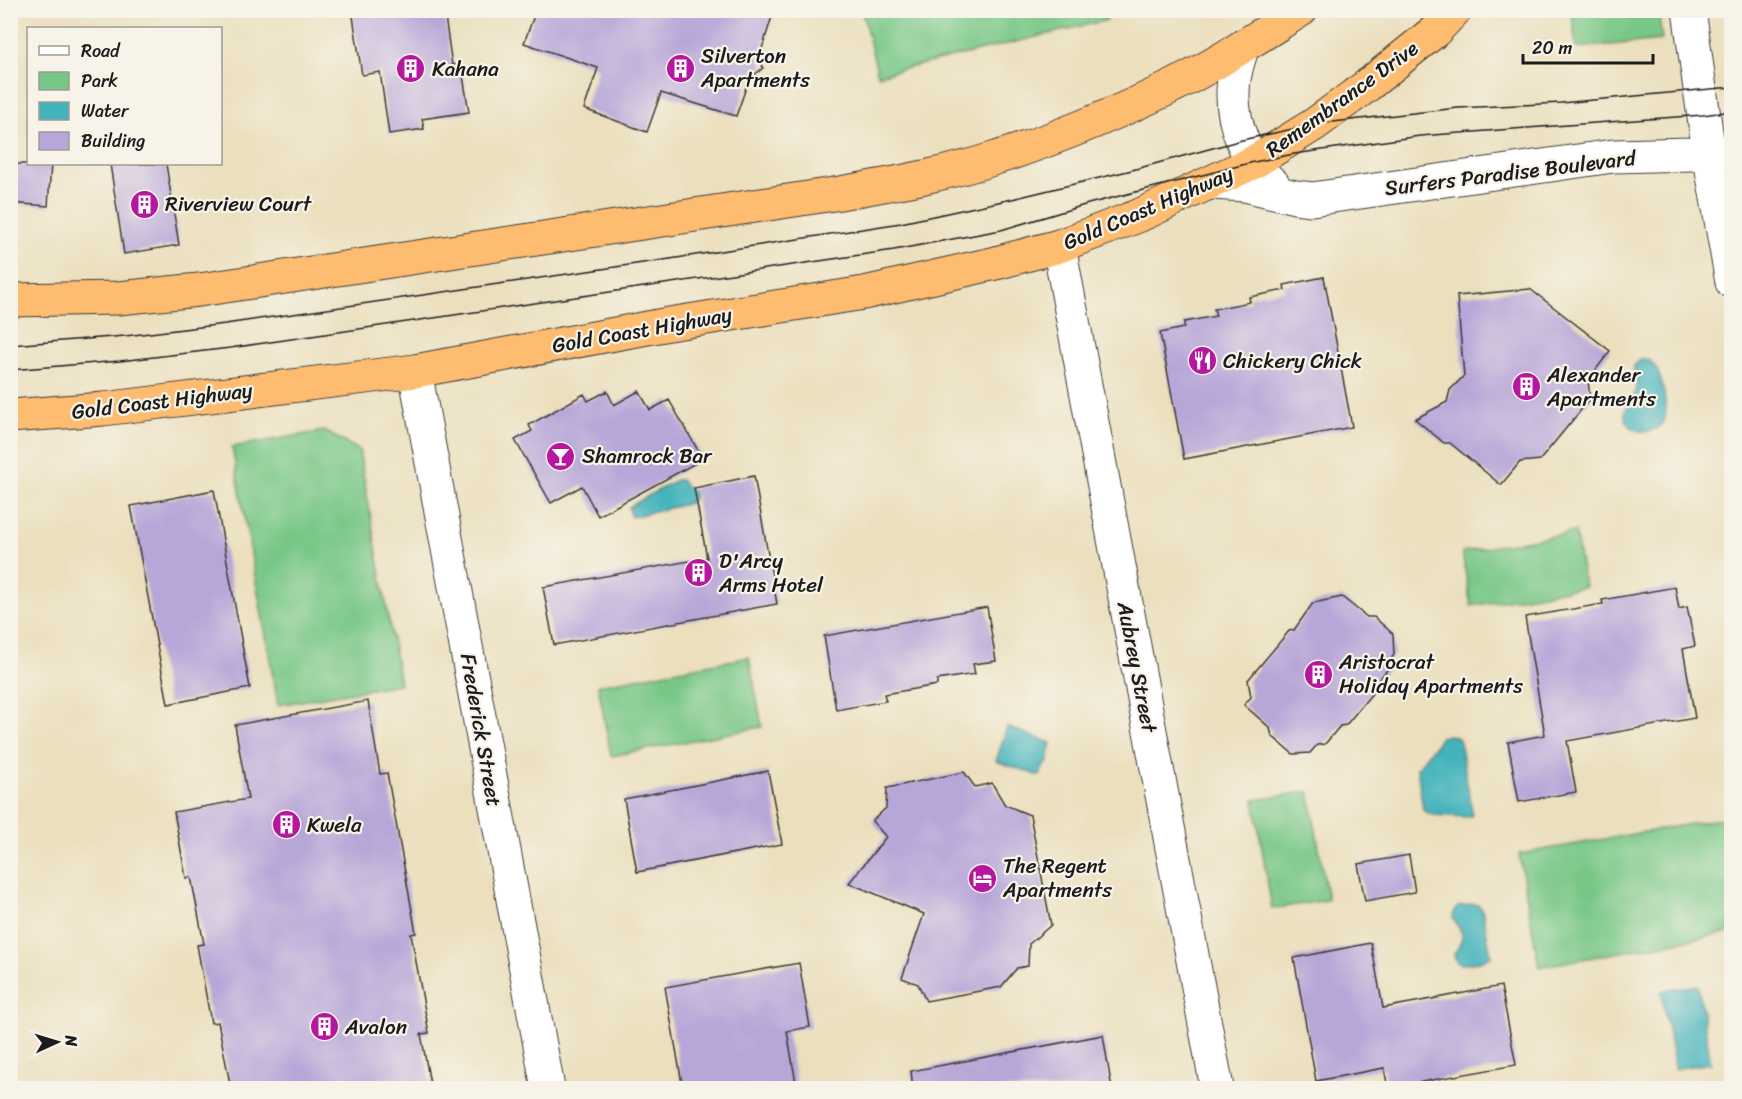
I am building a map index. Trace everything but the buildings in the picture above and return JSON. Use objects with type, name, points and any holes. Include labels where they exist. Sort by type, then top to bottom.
[{"type":"highway","points":[[10,300],[118,298],[199,290],[834,194],[921,178],[998,157],[1086,125],[1198,73],[1301,10]]},
{"type":"highway","name":"Remembrance Drive","points":[[1254,162],[1315,124],[1368,85],[1435,31],[1455,10]]},
{"type":"highway","name":"Gold Coast Highway","points":[[10,416],[103,409],[415,370],[669,324],[864,293],[1059,246],[1138,216],[1254,162]]},
{"type":"street","points":[[1689,10],[1720,153],[1731,282]]},
{"type":"street","points":[[1243,46],[1234,78],[1233,106],[1239,130],[1254,162],[1270,182],[1289,195]]},
{"type":"street","name":"Surfers Paradise Boulevard","points":[[1212,183],[1245,185],[1312,199],[1613,156],[1720,153]]},
{"type":"street","name":"Aubrey Street","points":[[1059,246],[1217,1089]]},
{"type":"street","name":"Frederick Street","points":[[415,370],[548,1089]]},
{"type":"green space","points":[[1104,10],[1107,20],[878,75],[862,11]]},
{"type":"green space","points":[[1572,11],[1658,11],[1662,40],[1576,48]]},
{"type":"green space","points":[[324,431],[359,450],[400,684],[278,705],[232,447]]},
{"type":"green space","points":[[1575,532],[1585,587],[1471,606],[1462,552]]},
{"type":"green space","points":[[749,657],[762,727],[611,756],[598,685]]},
{"type":"green space","points":[[1309,791],[1328,900],[1272,909],[1254,800]]},
{"type":"green space","points":[[1731,817],[1731,932],[1539,967],[1519,854]]},
{"type":"water","points":[[1641,359],[1648,360],[1654,365],[1661,380],[1665,400],[1663,422],[1659,427],[1647,431],[1630,426],[1625,414],[1636,389],[1634,366]]},
{"type":"water","points":[[676,480],[680,480],[693,492],[690,503],[631,517],[629,507]]},
{"type":"water","points":[[1007,727],[1051,743],[1049,761],[1042,769],[1040,776],[996,761]]},
{"type":"water","points":[[1448,735],[1459,739],[1471,816],[1432,815],[1423,810],[1417,768],[1441,737]]},
{"type":"water","points":[[1473,904],[1482,909],[1491,955],[1476,962],[1458,963],[1454,954],[1461,943],[1462,935],[1454,921],[1453,914],[1458,907]]},
{"type":"water","points":[[1698,985],[1711,1063],[1675,1069],[1661,991]]},
{"type":"tram line","points":[[10,345],[125,336],[225,324],[901,223],[1012,199],[1242,140],[1315,124],[1458,108],[1561,103],[1732,87]]},
{"type":"tram line","points":[[10,370],[120,361],[230,348],[894,250],[1001,230],[1088,204],[1294,154],[1420,136],[1732,111]]},
{"type":"place","name":"Silverton Apartments","points":[[680,68]]},
{"type":"place","name":"Kahana","points":[[411,69]]},
{"type":"place","name":"Riverview Court","points":[[144,204]]},
{"type":"place","name":"Chickery Chick","points":[[1202,361]]},
{"type":"place","name":"Alexander Apartments","points":[[1526,387]]},
{"type":"place","name":"Shamrock Bar","points":[[561,456]]},
{"type":"place","name":"D'Arcy Arms Hotel","points":[[698,573]]},
{"type":"place","name":"Aristocrat Holiday Apartments","points":[[1318,674]]},
{"type":"place","name":"Kwela","points":[[286,825]]},
{"type":"place","name":"The Regent Apartments","points":[[982,878]]},
{"type":"place","name":"Avalon","points":[[324,1027]]}]
